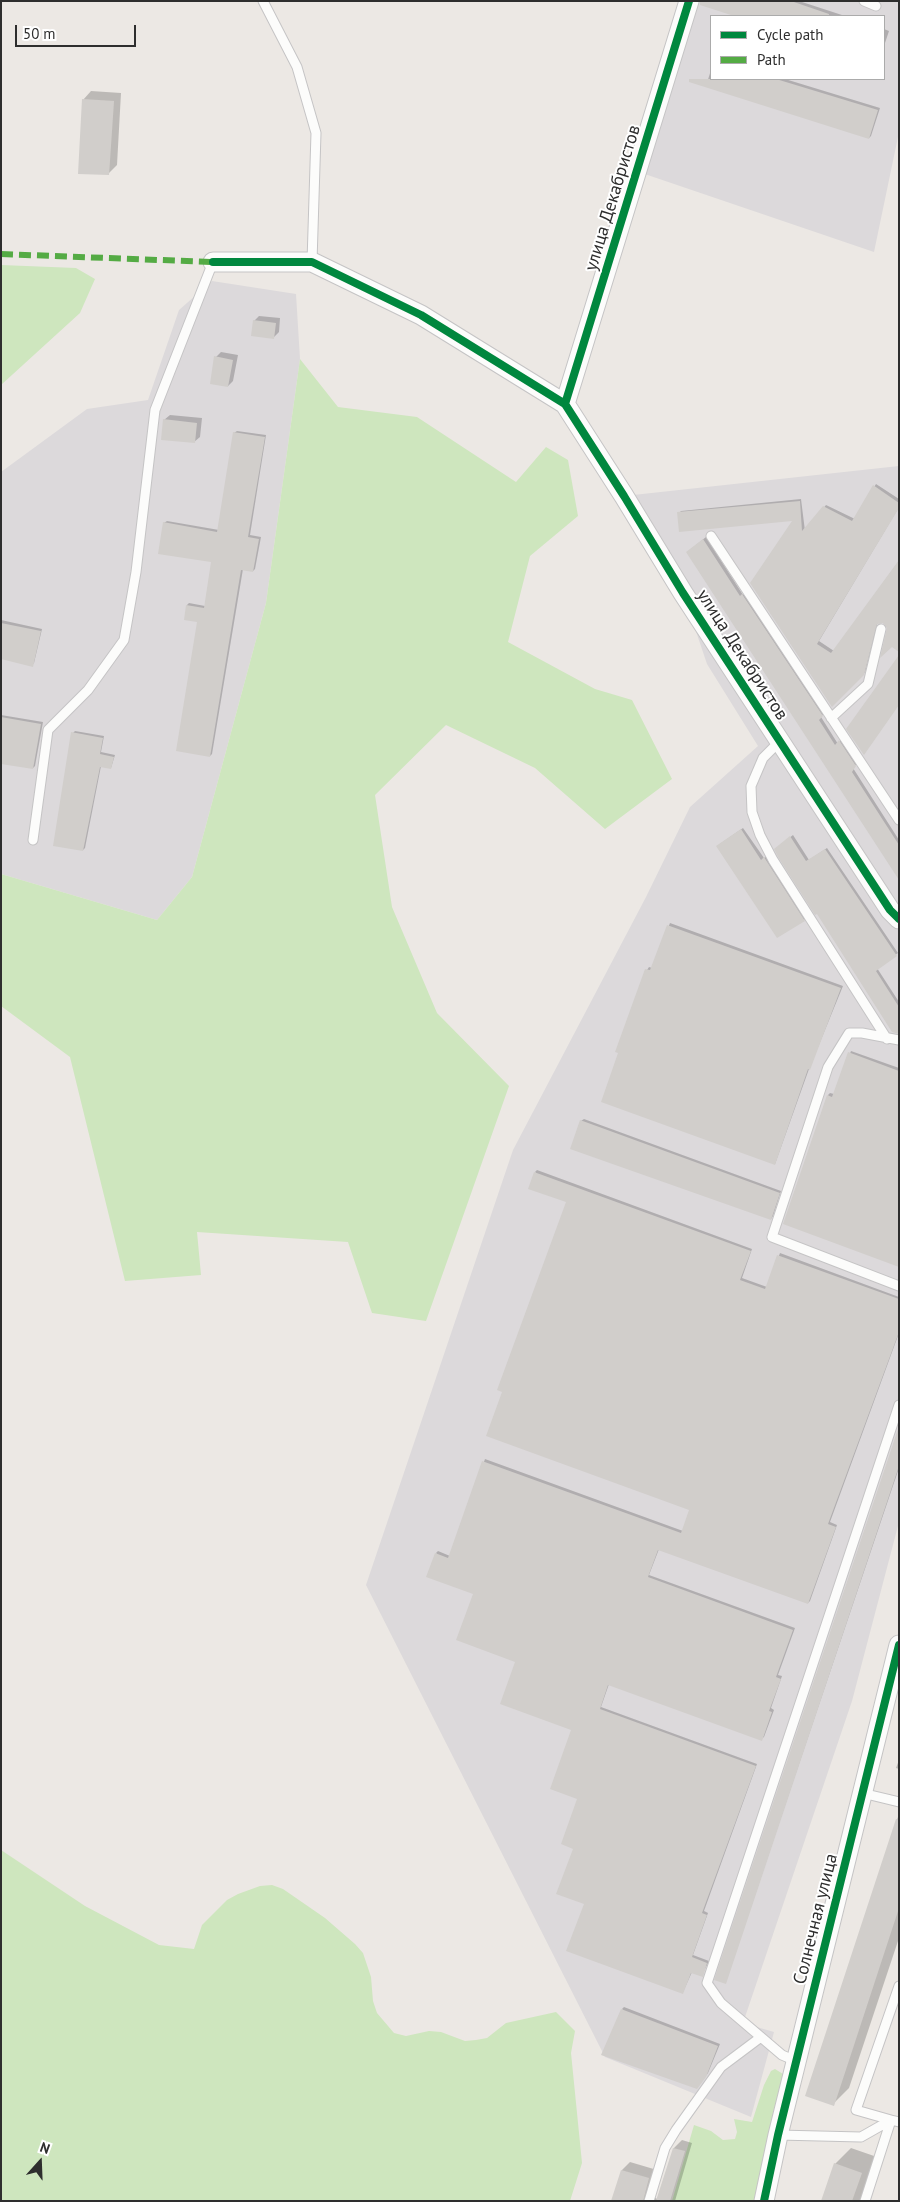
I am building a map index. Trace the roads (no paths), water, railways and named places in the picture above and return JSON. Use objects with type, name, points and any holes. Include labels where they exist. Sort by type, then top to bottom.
[{"type":"street","name":"улица Декабристов","points":[[565,404],[689,1]]},
{"type":"street","name":"улица Декабристов","points":[[213,262],[312,262],[421,315],[565,404],[683,593],[890,910],[899,919]]},
{"type":"street","name":"Солнечная улица","points":[[764,2201],[778,2135],[899,1645]]},
{"type":"lane","points":[[263,1],[297,67],[316,133],[312,262]]},
{"type":"lane","points":[[864,1],[876,6]]},
{"type":"lane","points":[[33,840],[48,730],[88,690],[124,640],[136,572],[155,410],[213,262]]},
{"type":"lane","points":[[711,536],[899,820]]},
{"type":"lane","points":[[831,718],[868,684],[881,629]]},
{"type":"lane","points":[[780,740],[763,758],[751,786],[754,820],[773,860],[887,1039]]},
{"type":"lane","points":[[899,1040],[862,1033],[849,1033],[828,1067],[772,1237],[899,1286]]},
{"type":"lane","points":[[796,2061],[782,2055],[722,2003],[707,1983],[899,1405]]},
{"type":"lane","points":[[862,1793],[899,1802]]},
{"type":"lane","points":[[895,2121],[856,2110],[899,1986]]},
{"type":"lane","points":[[649,2201],[665,2148],[676,2130],[721,2067],[761,2036]]},
{"type":"lane","points":[[778,2135],[861,2137],[895,2121]]},
{"type":"lane","points":[[865,2201],[895,2121]]}]
